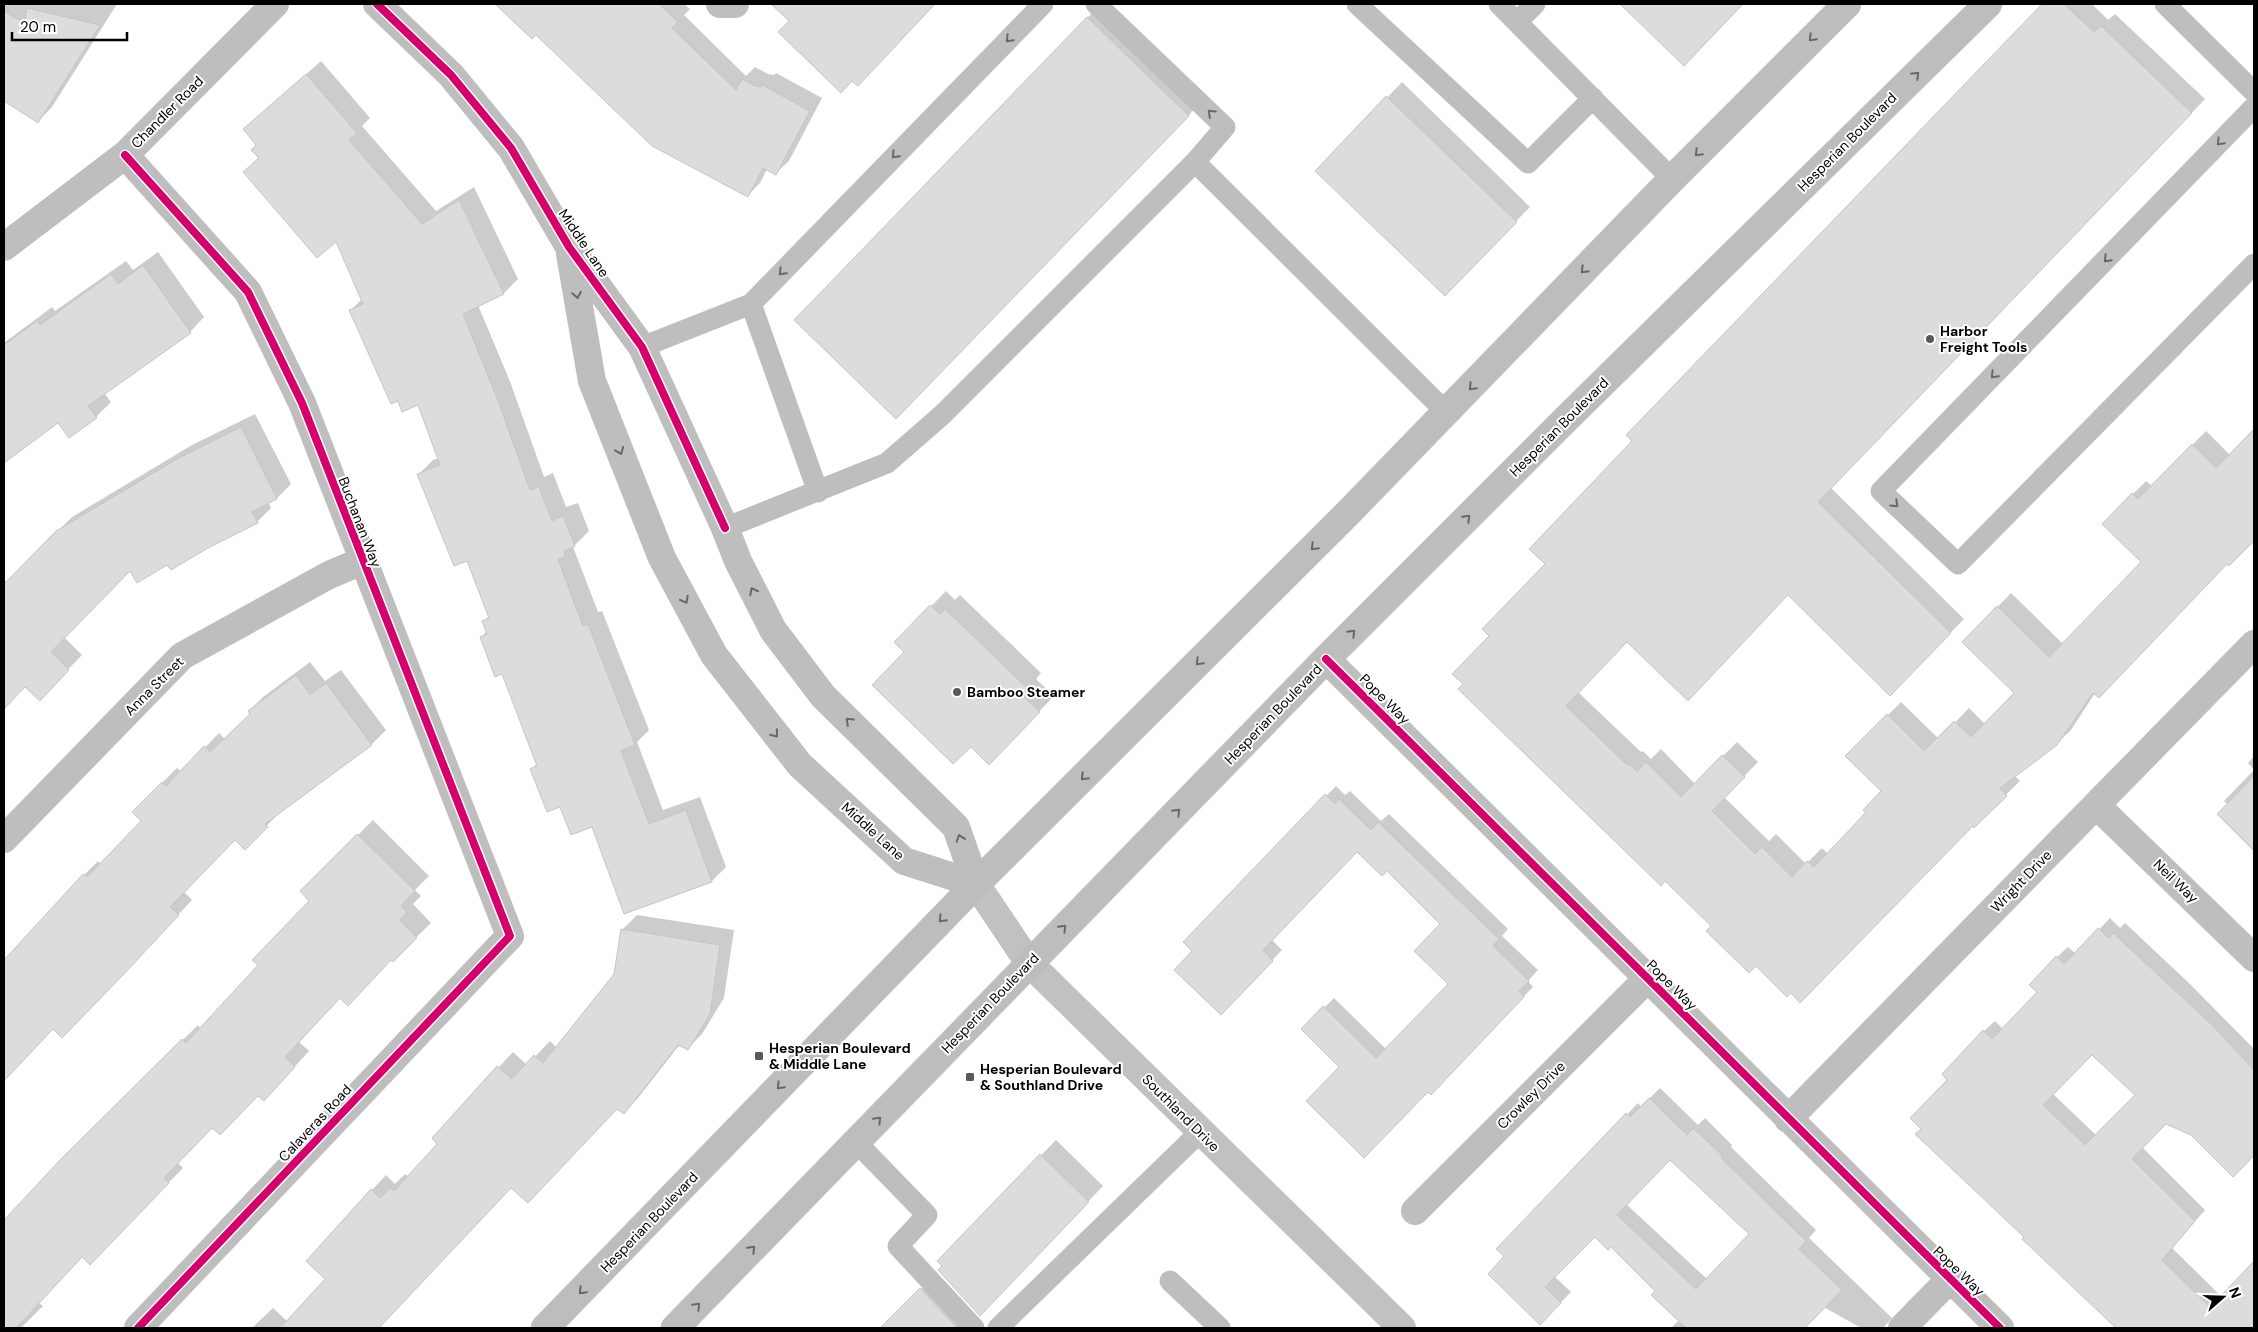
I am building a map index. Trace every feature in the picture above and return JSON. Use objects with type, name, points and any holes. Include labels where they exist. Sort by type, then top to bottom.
[{"type":"main road","name":"Hesperian Boulevard","points":[[545,1328],[976,884],[1447,413],[1672,179],[1847,4]]},
{"type":"main road","name":"Hesperian Boulevard","points":[[675,1328],[1029,962],[1326,659],[1566,418],[1988,4]]},
{"type":"main road","name":"Southland Drive","points":[[976,884],[1029,962],[1200,1132],[1402,1328]]},
{"type":"street","name":"Chandler Road","points":[[4,247],[124,155],[275,4]]},
{"type":"street","name":"Middle Lane","points":[[377,4],[451,75],[511,148],[568,247],[642,346],[725,528],[738,561],[773,630],[823,696],[956,828],[976,884]]},
{"type":"street","points":[[720,4],[735,4]]},
{"type":"street","name":"Buchanan Way","points":[[124,155],[248,292],[302,403],[362,561],[510,936]]},
{"type":"street","name":"Middle Lane","points":[[568,247],[592,381],[662,558],[714,655],[800,765],[904,860],[976,884]]},
{"type":"street","name":"Anna Street","points":[[4,839],[182,656],[329,575],[362,561]]},
{"type":"street","name":"Wright Drive","points":[[1788,1119],[2254,644]]},
{"type":"street","name":"Pope Way","points":[[1326,659],[1949,1280],[2000,1328]]},
{"type":"street","name":"Neil Way","points":[[2096,805],[2254,958]]},
{"type":"street","name":"Calaveras Road","points":[[138,1328],[510,936]]},
{"type":"street","name":"Crowley Drive","points":[[1414,1210],[1647,979]]},
{"type":"street","points":[[1902,1328],[1949,1280]]},
{"type":"lane","points":[[642,346],[751,304],[1043,4]]},
{"type":"lane","points":[[725,528],[886,463],[942,415],[1195,162],[1225,127],[1096,4]]},
{"type":"lane","points":[[1356,4],[1528,163],[1593,98]]},
{"type":"lane","points":[[1499,4],[1672,179]]},
{"type":"lane","points":[[1518,22],[1535,4]]},
{"type":"lane","points":[[2165,4],[2254,92]]},
{"type":"lane","points":[[2254,108],[1881,491],[1958,564],[2254,264]]},
{"type":"lane","points":[[1195,162],[1447,413]]},
{"type":"lane","points":[[751,304],[818,492]]},
{"type":"lane","points":[[998,1328],[1200,1132]]},
{"type":"lane","points":[[856,1142],[927,1215],[898,1246],[974,1328]]},
{"type":"lane","points":[[1170,1280],[1220,1328]]},
{"type":"building","points":[[495,4],[659,4],[678,22],[672,28],[736,90],[742,79],[755,86],[761,87],[762,85],[810,111],[776,175],[763,168],[748,197],[652,146],[536,35],[532,39]]},
{"type":"building","points":[[771,4],[935,4],[858,86],[852,81],[841,93],[778,32],[789,21]]},
{"type":"building","points":[[1620,4],[1743,4],[1684,66]]},
{"type":"building","points":[[2042,4],[2064,4],[2094,32],[2101,26],[2192,113],[1818,502],[1951,633],[1890,696],[1788,595],[1688,701],[1627,642],[1566,706],[1627,765],[1629,764],[1637,772],[1646,762],[1681,797],[1722,755],[1745,777],[1712,811],[1755,854],[1762,847],[1792,877],[1807,861],[1814,867],[1866,812],[1863,810],[1881,791],[1845,756],[1887,714],[1924,751],[1954,721],[1971,737],[2014,693],[1962,642],[1997,606],[2049,657],[2141,562],[2102,524],[2132,493],[2138,499],[2192,444],[2216,468],[2254,429],[2254,541],[2229,566],[2227,564],[2099,698],[2093,693],[2057,745],[2000,788],[2007,796],[1974,828],[1973,826],[1800,1003],[1791,993],[1787,997],[1756,966],[1749,973],[1706,931],[1711,926],[1665,881],[1661,886],[1458,689],[1463,684],[1452,674],[1489,636],[1482,629],[1545,564],[1529,549],[1632,441],[1626,435]]},
{"type":"building","points":[[27,8],[100,25],[38,123],[4,101],[4,11],[24,23]]},
{"type":"building","points":[[1087,17],[1189,116],[896,419],[794,320]]},
{"type":"building","points":[[306,74],[357,133],[349,140],[422,224],[459,200],[504,294],[463,314],[497,398],[530,490],[539,487],[552,521],[563,516],[575,546],[564,551],[565,557],[558,559],[583,626],[588,624],[635,745],[621,751],[649,824],[686,810],[712,882],[624,914],[592,827],[571,835],[560,807],[547,812],[530,769],[537,766],[502,674],[495,677],[480,637],[487,634],[482,621],[489,618],[467,561],[454,566],[417,474],[440,465],[418,405],[402,412],[398,401],[391,404],[349,310],[363,304],[336,242],[317,258],[243,172],[259,158],[251,150],[256,145],[243,129]]},
{"type":"building","points":[[1386,96],[1517,222],[1445,296],[1315,171]]},
{"type":"building","points":[[143,265],[191,333],[88,406],[97,418],[69,438],[58,423],[4,463],[4,345],[37,321],[40,325],[111,274],[118,284]]},
{"type":"building","points":[[241,427],[277,499],[252,512],[258,523],[208,548],[171,570],[167,565],[137,583],[130,571],[51,652],[69,670],[40,701],[25,687],[4,709],[4,584],[56,531],[177,459]]},
{"type":"building","points":[[930,605],[940,614],[945,609],[1028,689],[1022,695],[1040,712],[989,765],[971,747],[953,764],[872,685],[904,652],[894,642]]},
{"type":"building","points":[[296,675],[310,695],[326,683],[372,745],[265,824],[268,827],[245,850],[235,840],[170,907],[179,915],[124,974],[62,1038],[53,1029],[4,1081],[4,960],[83,874],[87,877],[141,821],[132,812],[162,782],[166,786],[204,746],[210,752],[250,714],[248,711]]},
{"type":"building","points":[[2254,776],[2254,851],[2217,814]]},
{"type":"building","points":[[1325,794],[1335,804],[1339,799],[1371,830],[1378,822],[1499,939],[1493,946],[1529,981],[1519,991],[1524,997],[1431,1095],[1428,1092],[1364,1158],[1306,1101],[1339,1067],[1301,1029],[1323,1006],[1376,1058],[1448,984],[1414,951],[1440,924],[1387,871],[1382,876],[1357,852],[1263,950],[1273,961],[1221,1015],[1174,970],[1192,951],[1183,942]]},
{"type":"building","points":[[357,834],[415,891],[401,906],[407,912],[399,920],[417,938],[393,962],[391,960],[348,1006],[340,998],[285,1057],[295,1067],[264,1101],[258,1096],[220,1135],[212,1128],[164,1178],[169,1183],[90,1265],[82,1257],[16,1328],[4,1328],[4,1220],[61,1159],[182,1039],[186,1043],[258,965],[252,960],[309,901],[300,891]]},
{"type":"building","points":[[2098,928],[2109,938],[2113,933],[2212,1025],[2254,1070],[2254,1156],[2233,1177],[2191,1135],[2166,1124],[2132,1159],[2195,1221],[2162,1260],[2210,1307],[2254,1261],[2254,1328],[2116,1328],[2022,1239],[2024,1237],[1915,1134],[1921,1129],[1910,1118],[1947,1080],[1942,1074],[1983,1030],[1992,1039],[2037,992],[2029,985],[2056,956],[2064,964]],"holes":[[[2092,1055],[2135,1095],[2085,1145],[2043,1105]]]},
{"type":"building","points":[[621,929],[720,945],[710,1014],[688,1050],[678,1045],[624,1114],[617,1109],[528,1203],[511,1188],[379,1328],[280,1328],[325,1279],[306,1261],[371,1189],[380,1198],[390,1188],[394,1191],[437,1144],[432,1138],[497,1066],[512,1079],[534,1055],[543,1063],[614,974]]},
{"type":"building","points":[[1649,1098],[1687,1135],[1693,1128],[1806,1241],[1799,1249],[1842,1290],[1805,1328],[1686,1328],[1651,1295],[1655,1291],[1611,1247],[1608,1250],[1595,1237],[1545,1287],[1561,1303],[1540,1325],[1488,1274],[1504,1256],[1496,1249],[1626,1113],[1630,1117]],"holes":[[[1670,1160],[1749,1234],[1696,1289],[1617,1215]]]},
{"type":"building","points":[[1040,1154],[1089,1202],[980,1316],[938,1270],[942,1266],[937,1261]]},
{"type":"building","points":[[920,1288],[957,1328],[880,1328]]},
{"type":"cycle path","points":[[377,4],[451,75],[511,148],[569,247],[642,347],[725,528]]},
{"type":"cycle path","points":[[125,155],[248,292],[302,403],[510,936],[138,1328]]},
{"type":"cycle path","points":[[1326,659],[2000,1328]]},
{"type":"place","name":"Harbor Freight Tools","points":[[1930,339]]},
{"type":"place","name":"Bamboo Steamer","points":[[957,692]]},
{"type":"place","name":"Hesperian Boulevard & Middle Lane","points":[[759,1056]]},
{"type":"place","name":"Hesperian Boulevard & Southland Drive","points":[[970,1077]]}]
